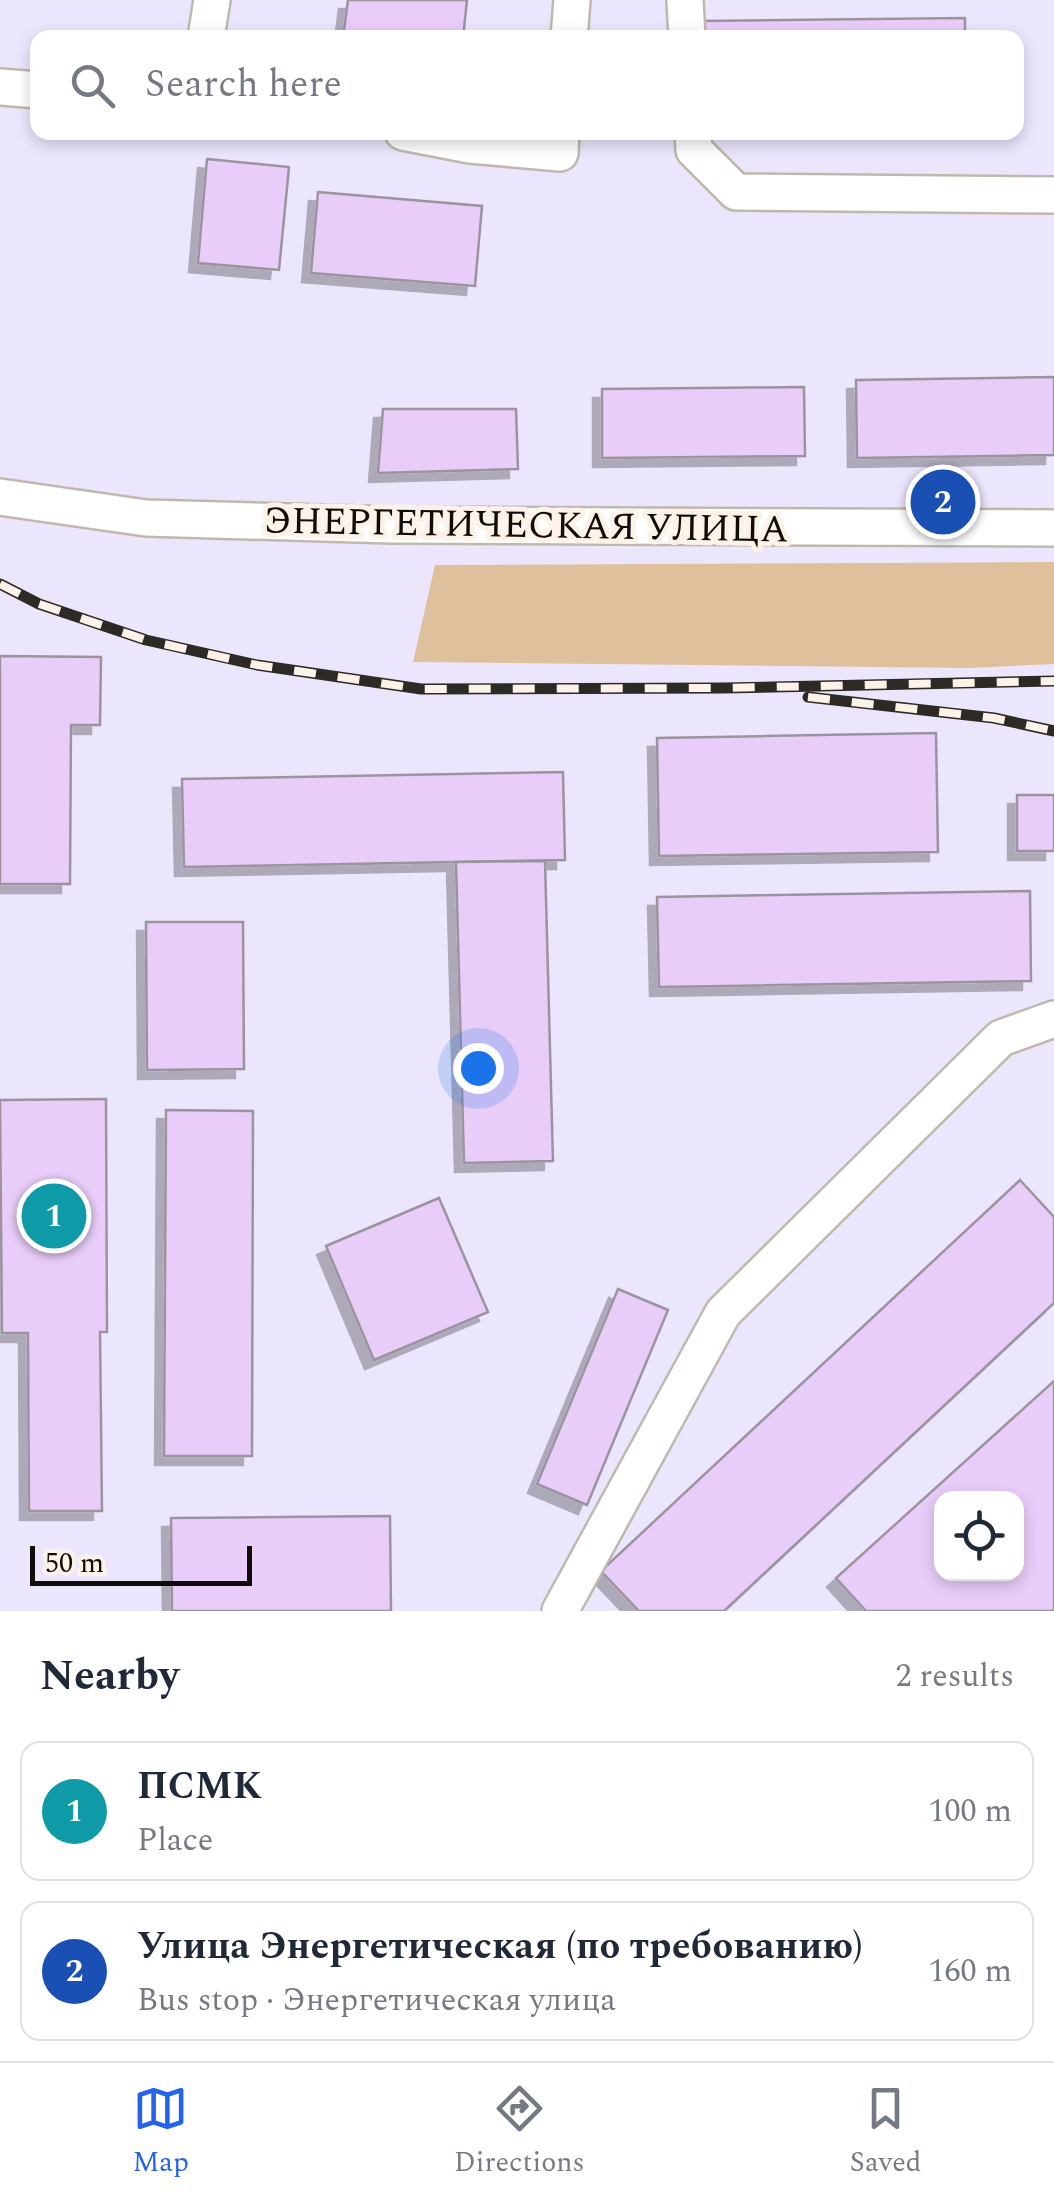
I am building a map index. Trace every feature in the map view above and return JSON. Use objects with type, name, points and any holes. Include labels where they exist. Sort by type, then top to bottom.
[{"type":"street","points":[[207,30],[212,0]]},
{"type":"street","points":[[570,30],[572,0]]},
{"type":"street","points":[[685,0],[687,30]]},
{"type":"street","points":[[0,86],[30,89]]},
{"type":"street","points":[[444,140],[560,153],[561,140]]},
{"type":"street","points":[[693,140],[694,150],[736,192],[1054,195]]},
{"type":"street","name":"ЭНЕРГЕТИЧЕСКАЯ УЛИЦА","points":[[0,497],[146,518],[354,524],[1054,528]]},
{"type":"street","points":[[560,1611],[722,1313],[1001,1038],[1054,1020]]},
{"type":"shaded area","points":[[0,0],[1054,0],[1054,1611],[0,1611]]},
{"type":"shaded area","points":[[1054,562],[1054,664],[970,668],[413,662],[435,565]]},
{"type":"building","points":[[348,0],[467,0],[464,30],[344,30]]},
{"type":"building","points":[[965,18],[965,30],[696,30],[696,21]]},
{"type":"building","points":[[207,159],[289,167],[279,270],[198,263]]},
{"type":"building","points":[[318,192],[482,206],[475,286],[311,273]]},
{"type":"building","points":[[1054,377],[1054,455],[857,458],[856,380]]},
{"type":"building","points":[[804,387],[805,456],[602,458],[602,389]]},
{"type":"building","points":[[383,409],[516,409],[518,469],[378,473]]},
{"type":"building","points":[[0,656],[101,657],[100,725],[71,725],[70,884],[0,884]]},
{"type":"building","points":[[936,733],[938,852],[659,856],[657,738]]},
{"type":"building","points":[[563,772],[565,860],[184,867],[182,779]]},
{"type":"building","points":[[1017,795],[1054,795],[1054,851],[1017,851]]},
{"type":"building","points":[[545,861],[553,1161],[464,1163],[456,862]]},
{"type":"building","points":[[1030,891],[1031,981],[659,987],[657,897]]},
{"type":"building","points":[[146,922],[243,922],[244,1069],[147,1070]]},
{"type":"building","points":[[106,1099],[107,1332],[100,1332],[102,1511],[29,1511],[28,1333],[2,1333],[0,1100]]},
{"type":"building","points":[[166,1110],[253,1111],[252,1456],[164,1456]]},
{"type":"building","points":[[1020,1180],[1054,1217],[1054,1303],[724,1611],[639,1611],[601,1571]]},
{"type":"building","points":[[439,1198],[488,1312],[374,1360],[326,1246]]},
{"type":"building","points":[[618,1289],[668,1310],[587,1505],[537,1484]]},
{"type":"building","points":[[1054,1381],[1054,1611],[866,1611],[836,1578]]},
{"type":"building","points":[[390,1516],[391,1611],[172,1611],[171,1518]]},
{"type":"railway","points":[[0,584],[39,604],[146,640],[257,665],[421,689],[1054,681]]},
{"type":"railway","points":[[808,697],[994,718],[1054,731]]},
{"type":"place","name":"Улица Энергетическая (по требованию)","points":[[943,502]]},
{"type":"place","name":"ПСМК","points":[[54,1216]]}]
